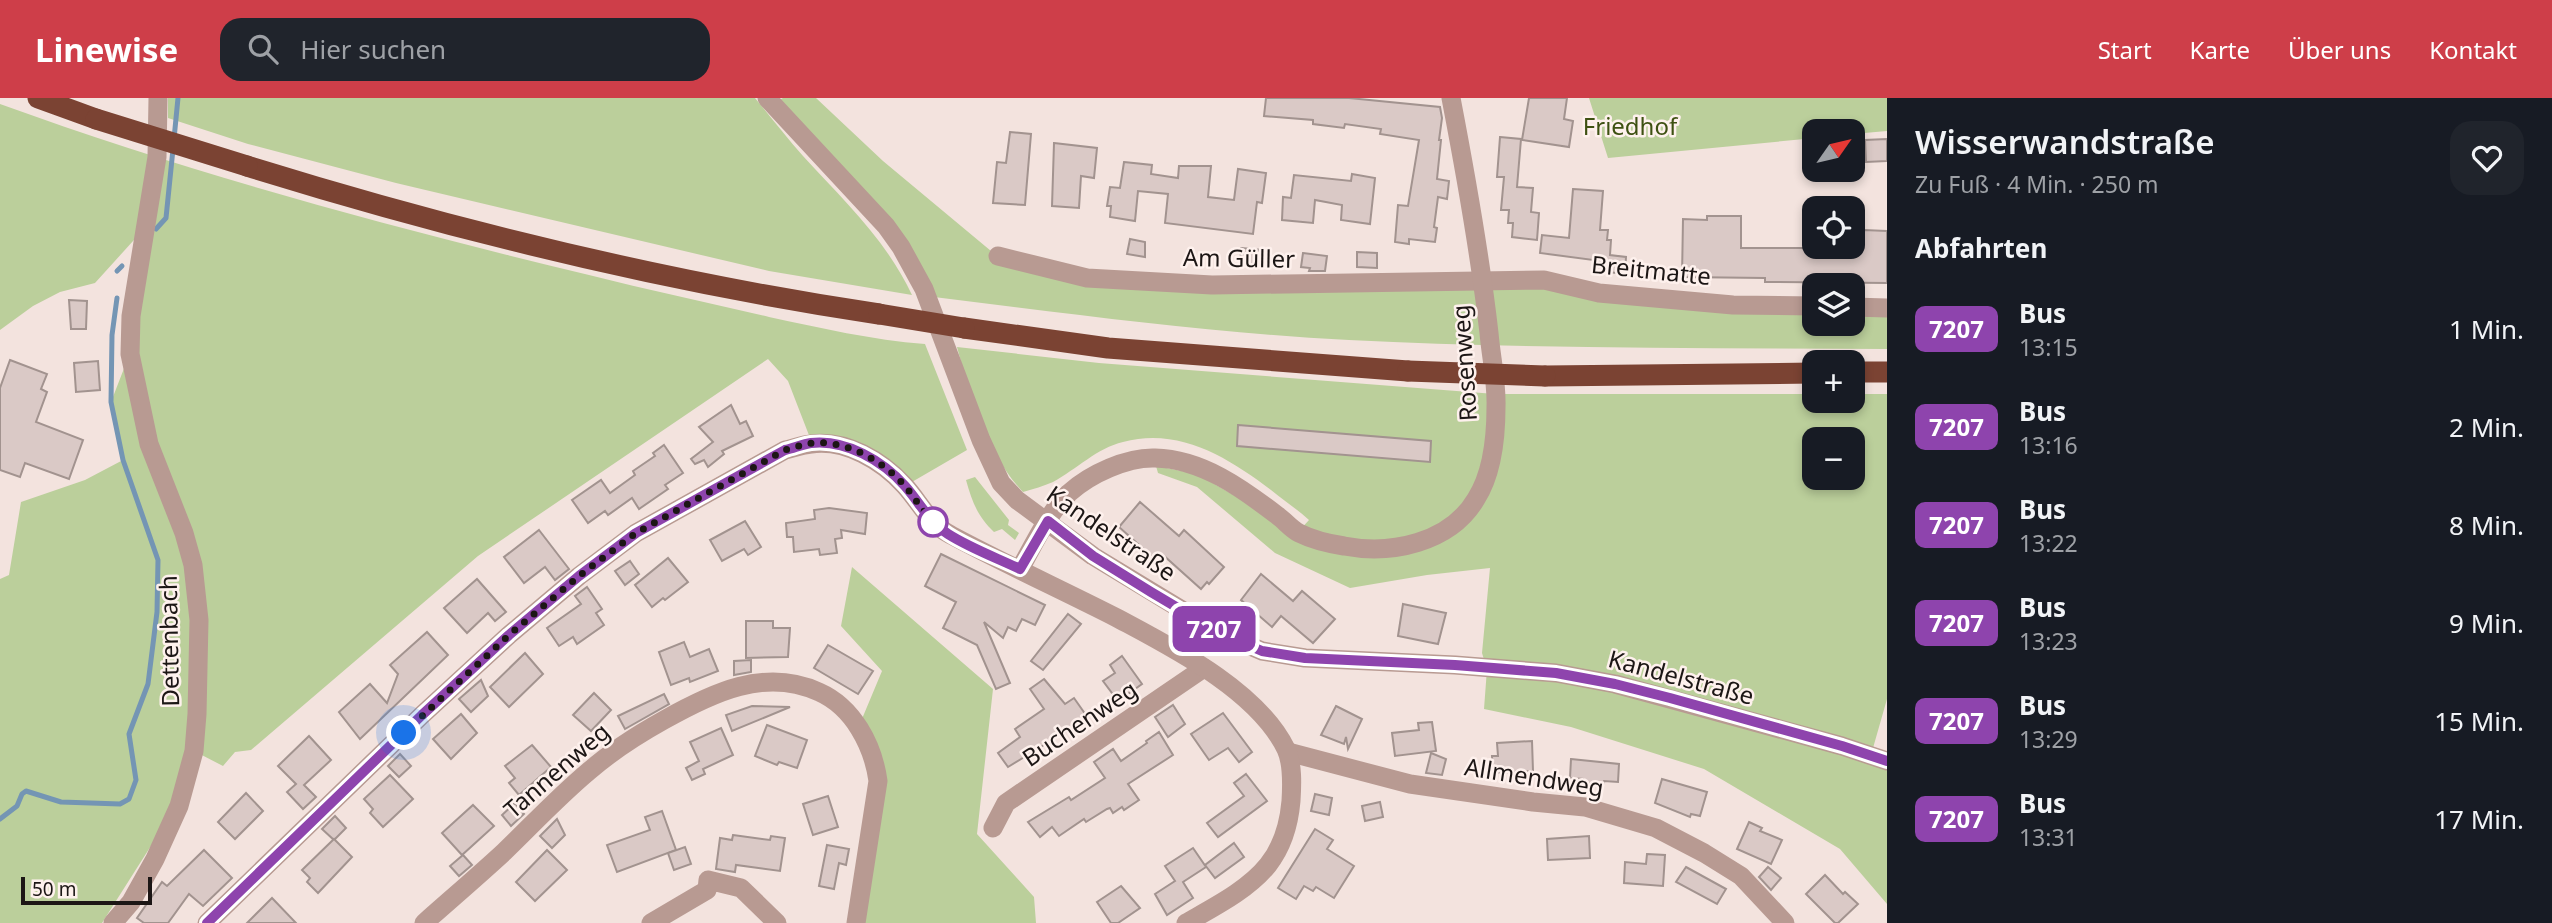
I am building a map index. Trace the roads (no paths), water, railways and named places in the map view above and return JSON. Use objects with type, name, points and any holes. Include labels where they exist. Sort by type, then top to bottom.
[{"type":"highway","points":[[38,98],[247,166],[461,228],[793,301],[964,328],[1108,348],[1408,371],[1545,376],[1802,373]]},
{"type":"highway","points":[[1865,372],[1887,372]]},
{"type":"street","name":"Dettenbach","points":[[113,923],[131,902],[155,859],[184,792],[194,751],[199,673],[199,620],[193,565],[184,533],[149,444],[130,354],[131,316],[158,157],[158,98]]},
{"type":"street","name":"Kandelstraße","points":[[767,98],[886,226],[901,247],[924,289],[1001,483],[1017,500],[1093,556],[1220,633],[1262,651],[1305,658],[1556,673],[1615,684],[1842,746],[1887,761]]},
{"type":"street","name":"Rosenweg","points":[[1020,569],[1048,521],[1069,493],[1102,472],[1125,462],[1156,458],[1212,472],[1243,491],[1298,533],[1345,546],[1384,550],[1409,546],[1438,534],[1476,500],[1486,476],[1494,441],[1496,405],[1483,281],[1451,98]]},
{"type":"street","name":"Am Güller","points":[[998,256],[1087,278],[1212,285],[1483,281]]},
{"type":"street","name":"Breitmatte","points":[[1483,281],[1544,280],[1599,293],[1733,305],[1802,306]]},
{"type":"street","points":[[1865,307],[1887,308]]},
{"type":"street","points":[[207,923],[422,715],[509,635],[579,576],[636,533],[785,450],[812,443],[838,445],[863,453],[885,467],[905,486],[926,515],[948,534],[1142,631],[1205,668],[1225,681],[1275,730],[1288,752],[1292,783],[1289,827],[1268,865],[1234,894],[1186,923]]},
{"type":"street","name":"Buchenweg","points":[[993,828],[1006,803],[1205,668]]},
{"type":"street","name":"Tannenweg","points":[[424,923],[588,772],[626,741],[713,694],[739,685],[771,681],[803,684],[833,698],[859,726],[875,760],[878,780],[856,923]]},
{"type":"street","name":"Allmendweg","points":[[1288,752],[1410,784],[1585,807],[1656,828],[1741,876],[1785,923]]},
{"type":"street","points":[[651,923],[707,890],[708,880],[741,888],[777,923]]},
{"type":"waterway","points":[[174,139],[178,98]]},
{"type":"waterway","points":[[156,229],[166,218],[173,149]]},
{"type":"waterway","points":[[117,271],[122,266]]},
{"type":"waterway","points":[[0,819],[17,806],[26,791],[61,802],[120,804],[129,799],[136,780],[129,734],[148,684],[157,612],[158,560],[123,460],[111,402],[112,335],[117,298]]},
{"type":"park label","name":"Friedhof","points":[[1630,127]]}]
